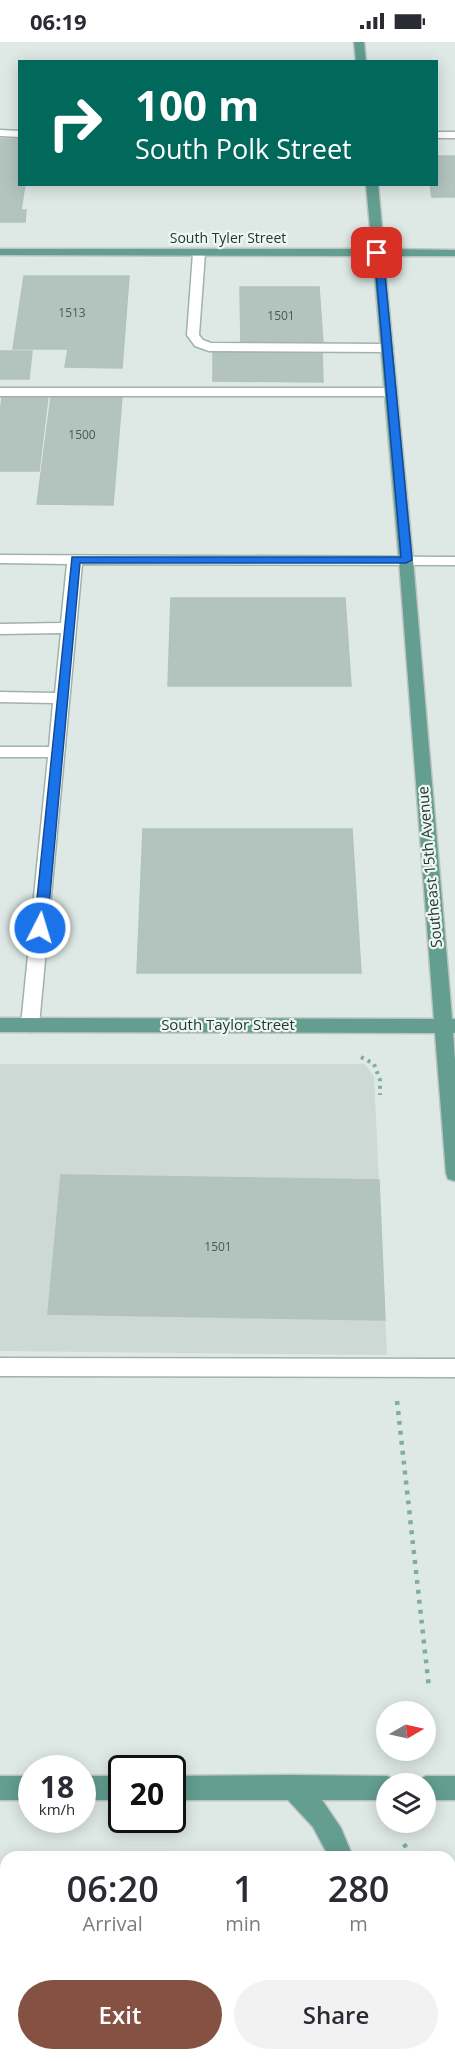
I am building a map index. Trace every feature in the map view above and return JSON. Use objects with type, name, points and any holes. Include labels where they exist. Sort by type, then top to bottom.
[{"type":"main road","points":[[359,42],[361,60]]},
{"type":"main road","name":"Southeast 15th Avenue","points":[[372,186],[449,1025],[455,1173]]},
{"type":"main road","name":"South Tyler Street","points":[[0,252],[455,253]]},
{"type":"main road","name":"South Taylor Street","points":[[0,1025],[449,1025]]},
{"type":"main road","points":[[292,1787],[315,1808],[334,1835],[340,1851]]},
{"type":"main road","points":[[0,1788],[18,1788]]},
{"type":"main road","points":[[186,1788],[376,1788]]},
{"type":"main road","points":[[436,1788],[455,1788]]},
{"type":"street","points":[[0,134],[18,134]]},
{"type":"street","points":[[438,135],[455,135]]},
{"type":"street","points":[[199,253],[193,335],[199,343],[209,347],[387,348]]},
{"type":"street","points":[[0,392],[391,392]]},
{"type":"street","points":[[0,559],[455,561]]},
{"type":"street","points":[[30,1025],[75,560]]},
{"type":"street","points":[[0,629],[68,628]]},
{"type":"street","points":[[0,698],[62,698]]},
{"type":"street","points":[[0,752],[57,752]]},
{"type":"street","points":[[0,1367],[455,1368]]},
{"type":"path","points":[[354,1054],[374,1064],[380,1080],[380,1095]]},
{"type":"path","points":[[393,1367],[429,1688]]},
{"type":"path","points":[[404,1844],[408,1851]]},
{"type":"shaded area","points":[[0,1064],[365,1064],[374,1077],[387,1355],[0,1351]]},
{"type":"building","points":[[0,139],[18,139],[18,186],[25,186],[21,210],[26,210],[25,222],[0,222]]},
{"type":"building","points":[[438,156],[455,156],[455,197],[432,197],[430,186],[438,186]]},
{"type":"building","points":[[24,276],[129,276],[122,368],[65,367],[68,349],[13,349]]},
{"type":"building","points":[[240,287],[319,287],[323,344],[241,345]]},
{"type":"building","points":[[0,351],[32,351],[29,379],[0,379]]},
{"type":"building","points":[[213,351],[322,351],[323,382],[213,381]]},
{"type":"building","points":[[2,397],[48,397],[39,471],[0,471]]},
{"type":"building","points":[[51,397],[122,397],[113,505],[37,504]]},
{"type":"building","points":[[171,598],[345,598],[351,686],[168,686]]},
{"type":"building","points":[[143,829],[352,829],[361,973],[137,973]]},
{"type":"building","points":[[61,1175],[379,1180],[385,1320],[48,1314]]},
{"type":"route","points":[[40,928],[75,560],[406,560],[381,275],[377,253]]}]
